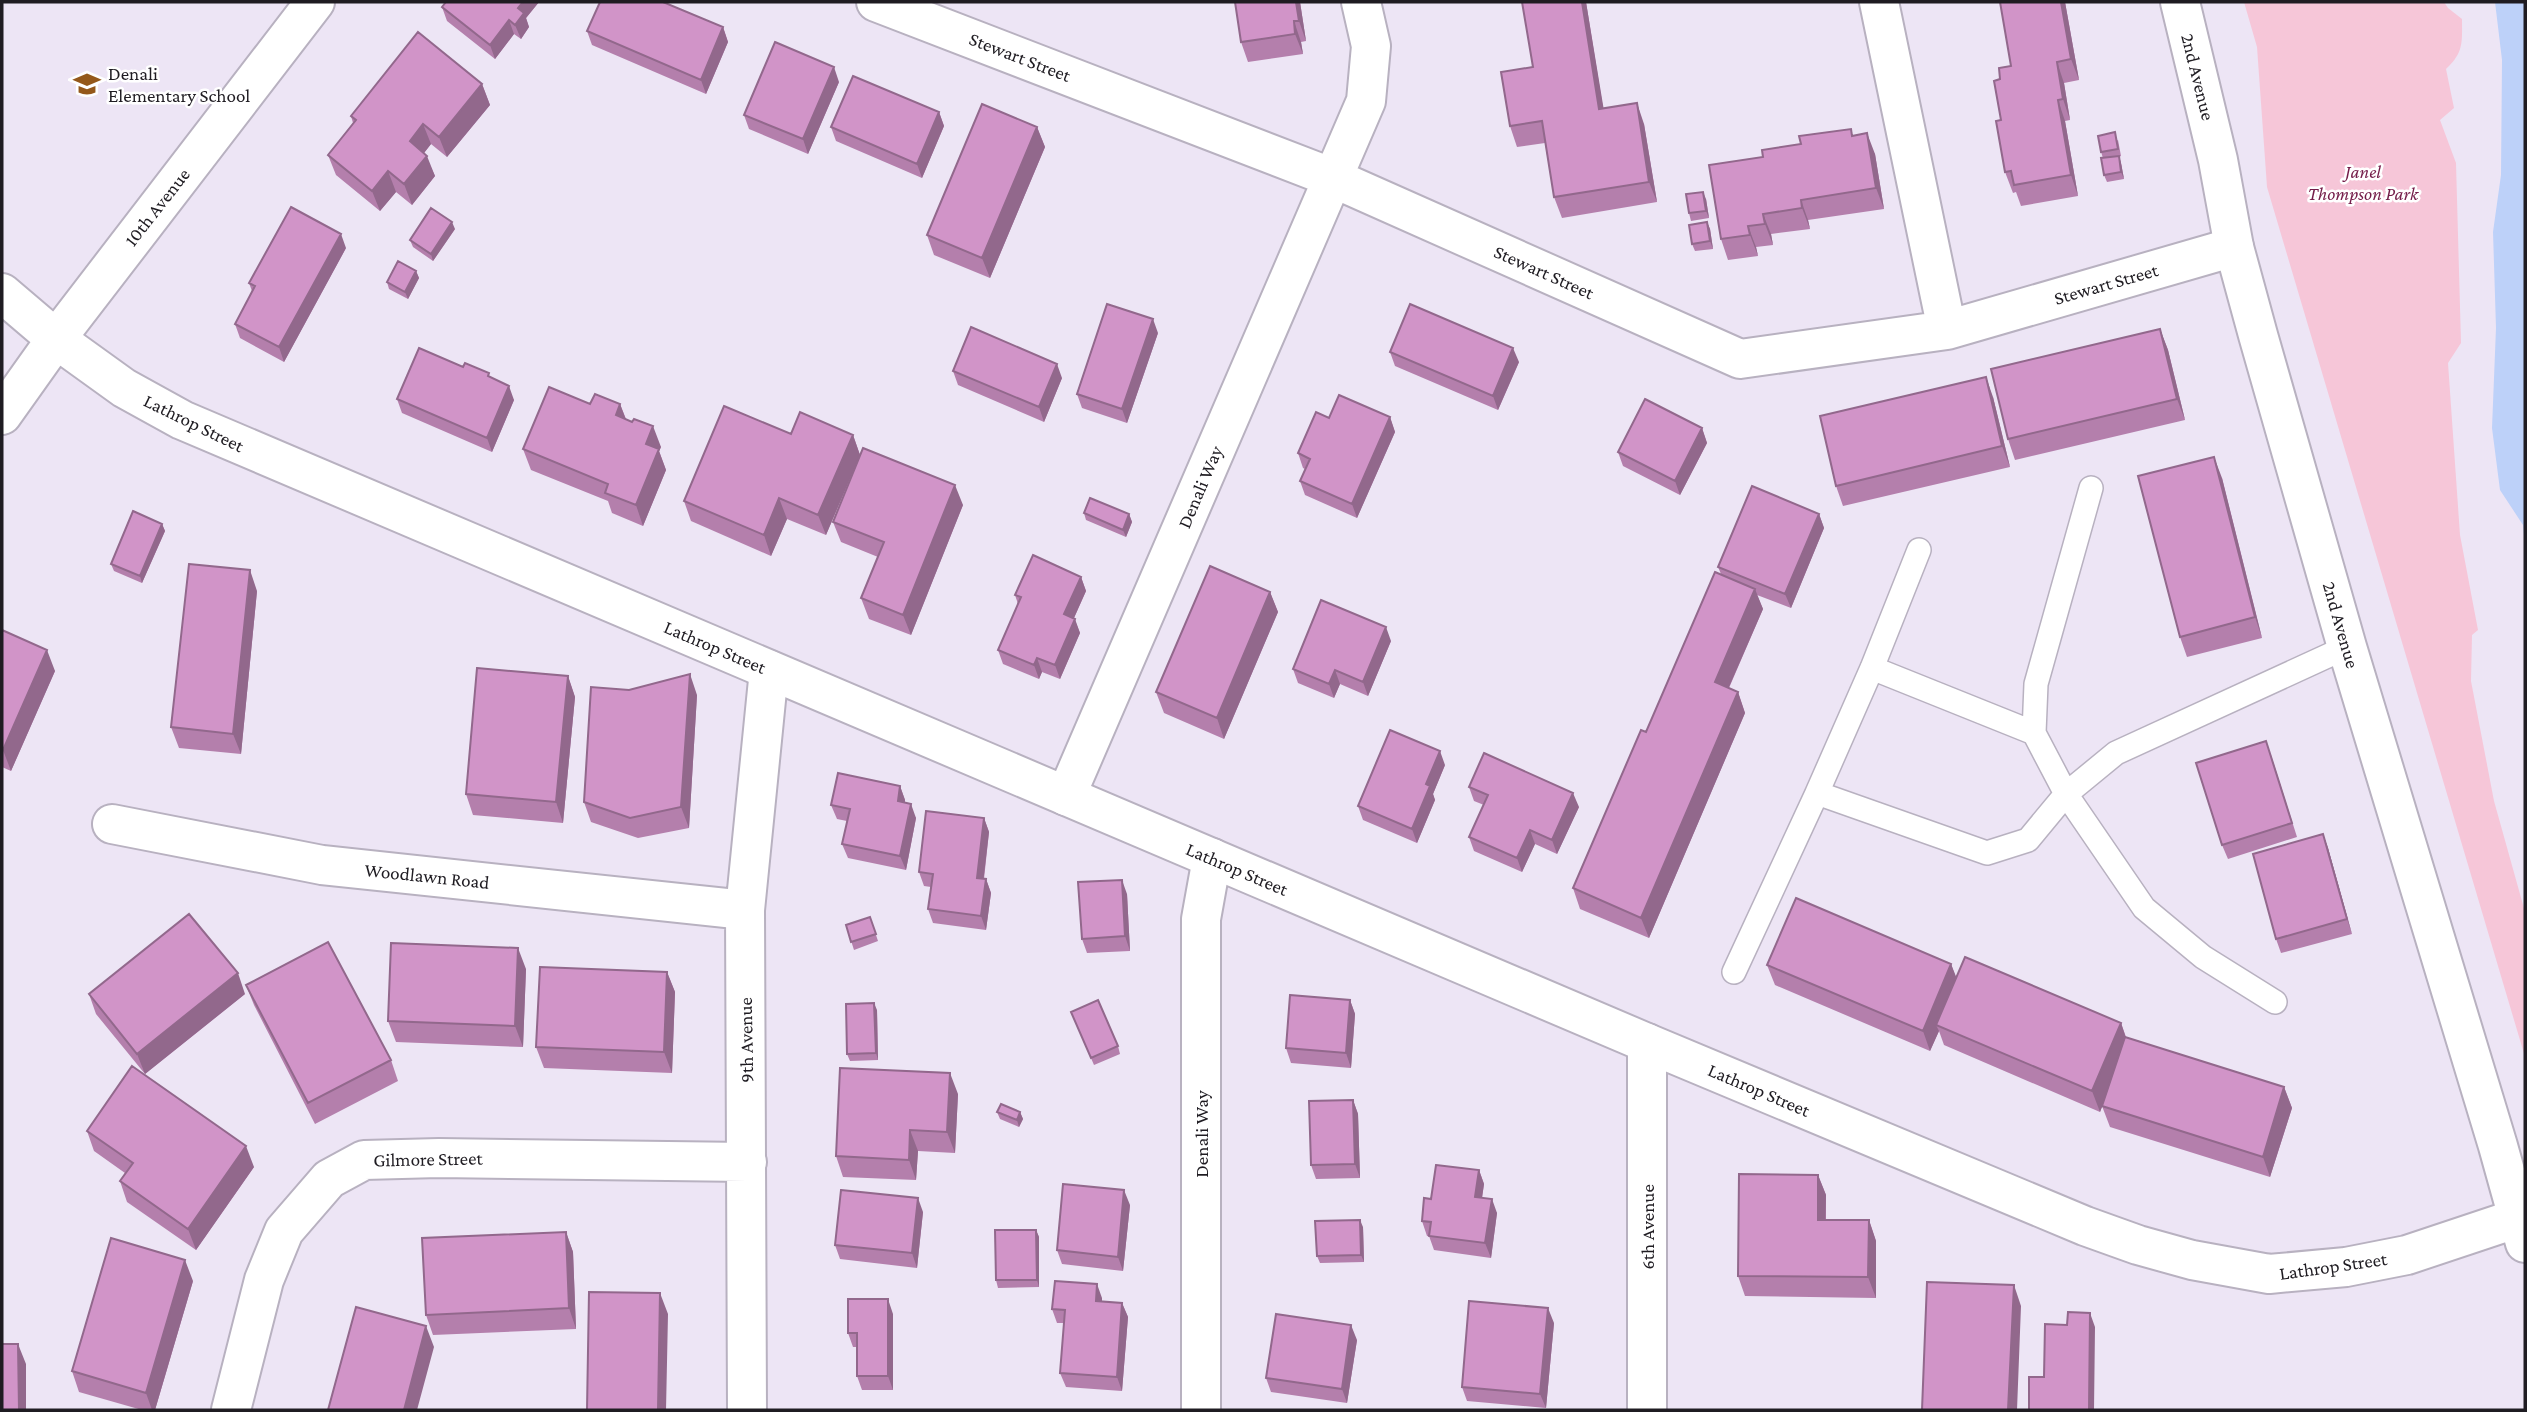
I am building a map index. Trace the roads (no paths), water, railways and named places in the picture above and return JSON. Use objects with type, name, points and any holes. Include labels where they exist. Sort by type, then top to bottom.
[{"type":"street","name":"10th Avenue","points":[[2,415],[56,339],[315,2]]},
{"type":"street","name":"Stewart Street","points":[[876,2],[1333,178],[1740,359],[1947,330],[2234,247]]},
{"type":"street","name":"Denali Way","points":[[1066,796],[1366,101],[1371,46],[1361,2]]},
{"type":"street","points":[[1879,2],[1947,330]]},
{"type":"street","name":"2nd Avenue","points":[[2180,2],[2218,160],[2234,247],[2347,647],[2522,1230]]},
{"type":"street","name":"Lathrop Street","points":[[2,293],[56,339],[124,388],[182,420],[1647,1043],[2085,1226],[2192,1260],[2269,1274],[2346,1267],[2522,1230]]},
{"type":"street","name":"9th Avenue","points":[[747,1410],[745,910],[769,670]]},
{"type":"street","name":"Woodlawn Road","points":[[112,824],[322,865],[745,910]]},
{"type":"street","name":"Denali Way","points":[[1201,1410],[1201,919],[1212,858]]},
{"type":"street","name":"6th Avenue","points":[[1647,1043],[1647,1410]]},
{"type":"street","name":"Gilmore Street","points":[[231,1410],[264,1280],[284,1231],[329,1179],[364,1160],[439,1158],[747,1163]]},
{"type":"lane","points":[[2091,488],[2036,684],[2034,733],[2066,794],[2144,908],[2203,957],[2275,1002]]},
{"type":"lane","points":[[1734,972],[1872,668],[1919,550]]},
{"type":"lane","points":[[1817,793],[1987,853],[2028,840],[2066,794],[2116,753],[2347,647]]},
{"type":"lane","points":[[1872,668],[2034,733]]},
{"type":"water","points":[[2495,2],[2525,2],[2525,544],[2523,525],[2500,490],[2492,428],[2496,328],[2493,232],[2501,175],[2502,60]]},
{"type":"place","name":"Denali Elementary School","points":[[87,84]]},
{"type":"park label","name":"Janel Thompson Park","points":[[2363,182]]}]
